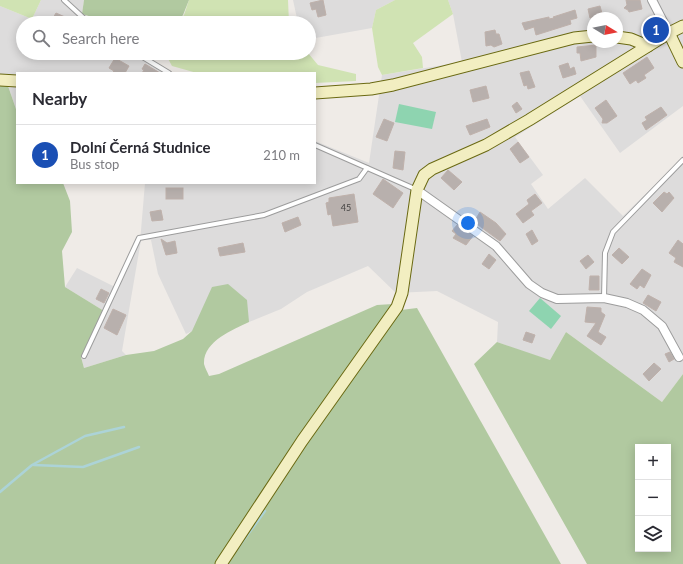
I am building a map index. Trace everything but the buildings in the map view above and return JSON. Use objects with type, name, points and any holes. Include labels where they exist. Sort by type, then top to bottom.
[{"type":"street","points":[[652,0],[683,62]]},
{"type":"street","points":[[221,564],[302,441],[397,307],[402,293],[417,190],[424,175],[432,169],[492,142],[669,32],[683,26]]},
{"type":"street","points":[[316,93],[371,89],[393,85],[574,38],[587,37]]},
{"type":"street","points":[[623,38],[631,39],[648,46]]},
{"type":"street","points":[[0,80],[16,80]]},
{"type":"street","points":[[417,190],[496,246],[529,284],[542,293],[557,299],[604,298],[627,303],[643,310],[662,326],[679,357]]},
{"type":"lane","points":[[64,0],[82,16]]},
{"type":"lane","points":[[148,60],[167,72]]},
{"type":"lane","points":[[316,145],[417,190]]},
{"type":"lane","points":[[604,298],[605,253],[613,232],[683,160]]},
{"type":"lane","points":[[84,356],[139,238],[264,214],[359,179],[367,168]]},
{"type":"shaded area","points":[[41,0],[84,0],[82,14],[85,16],[33,16]]},
{"type":"shaded area","points":[[293,0],[395,0],[376,10],[372,28],[316,38],[316,16],[296,16]]},
{"type":"shaded area","points":[[448,0],[683,0],[683,106],[620,153],[580,96],[515,137],[543,175],[531,184],[548,209],[585,178],[623,216],[683,158],[683,374],[662,402],[566,332],[550,360],[527,353],[497,342],[498,322],[437,291],[396,293],[368,266],[307,292],[281,309],[249,322],[211,322],[186,334],[158,274],[151,240],[141,240],[122,351],[126,355],[84,368],[81,357],[104,311],[65,287],[77,268],[115,287],[140,242],[145,184],[316,184],[316,141],[369,163],[382,75],[462,62],[453,14]]},
{"type":"shaded area","points":[[0,6],[25,16],[16,16],[16,60],[151,60],[170,72],[16,72],[16,109],[8,86],[0,85]]},
{"type":"green space","points":[[0,0],[41,0],[33,16],[25,16],[0,6]]},
{"type":"green space","points":[[84,0],[189,0],[182,16],[89,16],[82,14]]},
{"type":"green space","points":[[189,0],[288,0],[289,16],[183,16]]},
{"type":"green space","points":[[395,0],[448,0],[453,14],[413,43],[422,57],[423,68],[382,75],[378,67],[372,28],[376,10]]},
{"type":"green space","points":[[169,60],[314,60],[318,65],[356,74],[356,81],[316,83],[316,72],[193,72],[172,66]]},
{"type":"green space","points":[[0,85],[8,86],[16,109],[16,184],[63,184],[70,201],[72,232],[62,251],[65,287],[104,311],[81,357],[84,368],[126,355],[154,351],[183,339],[192,331],[212,287],[228,284],[247,300],[249,322],[220,337],[208,349],[204,364],[209,376],[219,374],[377,305],[393,304],[298,438],[215,564],[0,564]]},
{"type":"green space","points":[[399,104],[436,112],[432,129],[395,122]]},
{"type":"green space","points":[[540,298],[561,316],[551,329],[529,311]]},
{"type":"green space","points":[[417,308],[561,564],[227,564],[306,444],[401,310]]},
{"type":"green space","points":[[566,332],[662,402],[683,374],[683,564],[587,564],[474,364],[497,342],[550,360]]},
{"type":"waterway","points":[[0,492],[32,465],[85,436],[124,427]]},
{"type":"waterway","points":[[34,465],[83,467],[139,447]]},
{"type":"waterway","points":[[235,552],[265,511]]},
{"type":"place","name":"Dolní Černá Studnice","points":[[656,30]]}]
